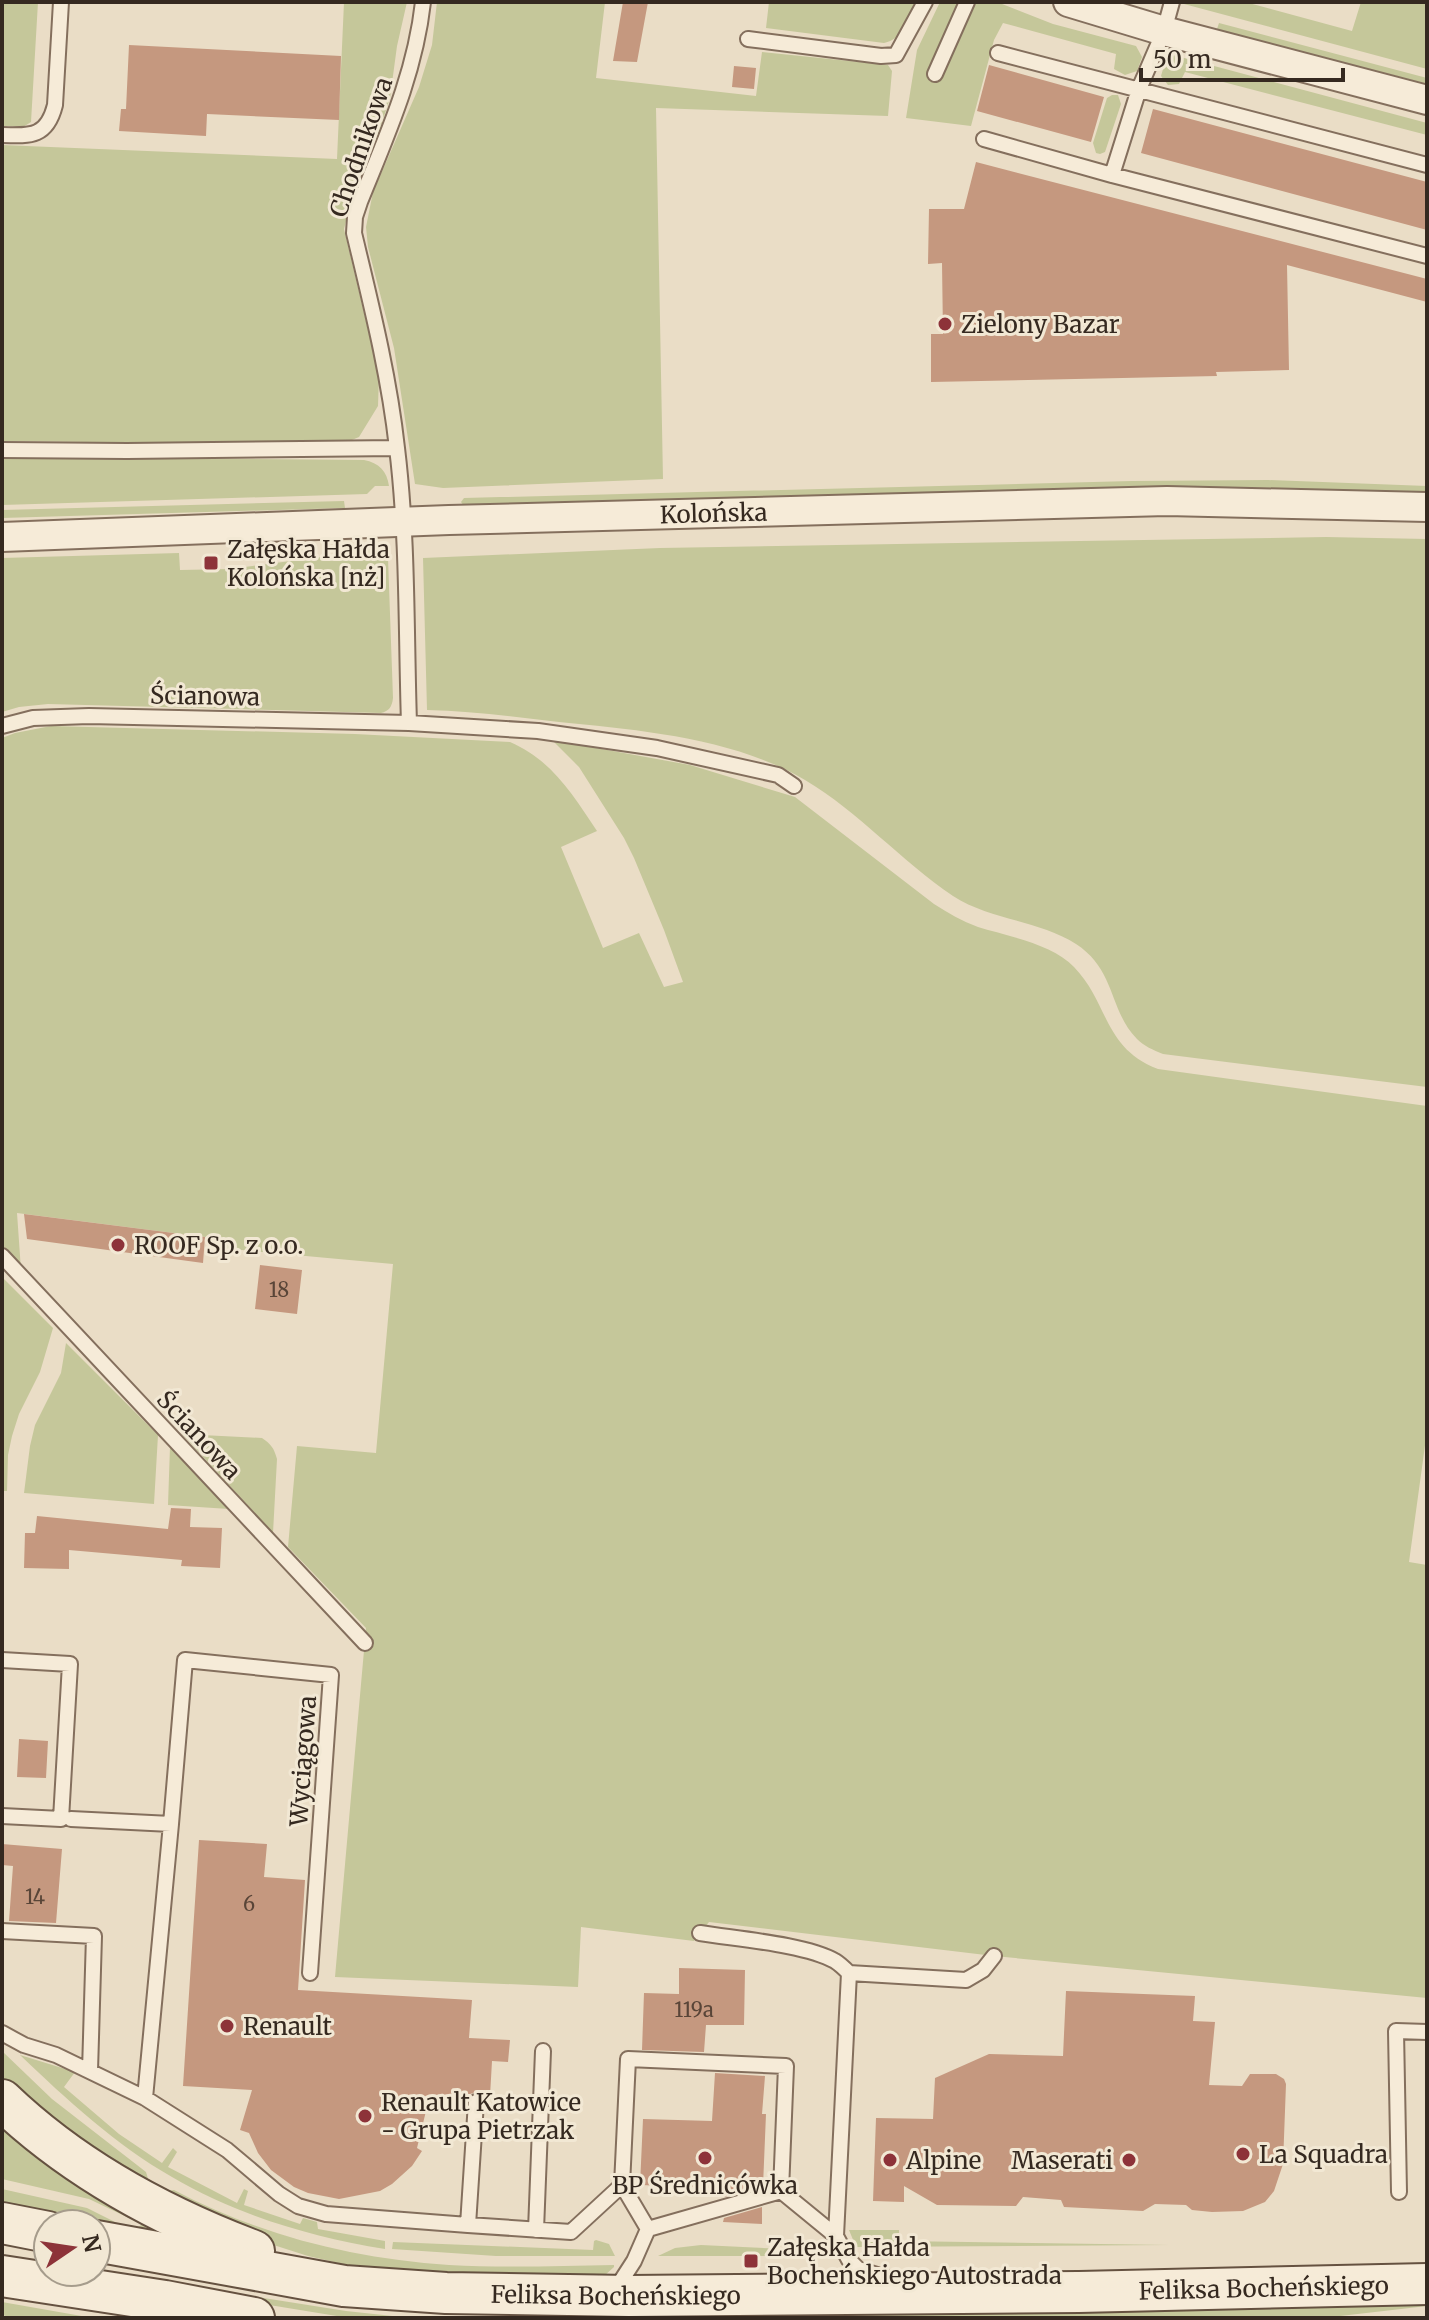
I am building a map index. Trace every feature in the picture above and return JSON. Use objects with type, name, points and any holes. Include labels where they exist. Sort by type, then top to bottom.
[{"type":"main road","points":[[2,2100],[84,2167],[147,2206],[203,2232],[344,2286]]},
{"type":"main road","points":[[2,2223],[32,2229]]},
{"type":"main road","name":"Feliksa Bocheńskiego","points":[[112,2244],[344,2286],[446,2293],[611,2296],[1079,2292],[1427,2284]]},
{"type":"main road","points":[[143,2250],[165,2264],[177,2282],[185,2312]]},
{"type":"main road","points":[[2,2277],[185,2312],[254,2318]]},
{"type":"main road","points":[[2,2277],[118,2318]]},
{"type":"street","points":[[1068,2],[1164,31],[1427,100]]},
{"type":"street","name":"Kolońska","points":[[2,537],[1167,501],[1427,507]]},
{"type":"lane","points":[[2,135],[27,136],[41,131],[51,121],[55,105],[61,2]]},
{"type":"lane","name":"Chodnikowa","points":[[402,523],[397,448],[382,348],[354,233],[360,202],[408,80],[423,2]]},
{"type":"lane","points":[[748,39],[869,55],[896,55],[925,2]]},
{"type":"lane","points":[[935,74],[967,2]]},
{"type":"lane","points":[[1112,175],[1139,89],[1164,31],[1172,2]]},
{"type":"lane","points":[[998,53],[1427,165]]},
{"type":"lane","points":[[984,139],[1427,256]]},
{"type":"lane","points":[[2,450],[397,448]]},
{"type":"lane","points":[[402,523],[409,723]]},
{"type":"lane","name":"Ścianowa","points":[[2,726],[33,718],[89,716],[409,723],[538,731],[657,748],[778,775],[794,786]]},
{"type":"lane","name":"Ścianowa","points":[[2,1256],[365,1643]]},
{"type":"lane","points":[[2,1660],[70,1664],[61,1819],[2,1816]]},
{"type":"lane","name":"Wyciągowa","points":[[171,1824],[185,1660],[331,1675],[310,1973]]},
{"type":"lane","points":[[71,1819],[171,1824],[145,2098]]},
{"type":"lane","points":[[2,1931],[94,1936],[90,2071]]},
{"type":"lane","points":[[700,1933],[816,1954],[834,1961],[849,1973],[966,1980],[983,1970],[994,1956]]},
{"type":"lane","points":[[836,2236],[849,1973]]},
{"type":"lane","points":[[1399,2192],[1396,2031],[1427,2032]]},
{"type":"lane","points":[[3,2034],[24,2045],[56,2055],[145,2098],[227,2150],[279,2194],[298,2206],[326,2214],[571,2232],[622,2185]]},
{"type":"lane","points":[[536,2230],[543,2051]]},
{"type":"lane","points":[[648,2229],[622,2185],[628,2059],[786,2066],[781,2191]]},
{"type":"lane","points":[[468,2225],[476,2102]]},
{"type":"lane","points":[[781,2191],[836,2236],[849,2260],[858,2269],[937,2293]]},
{"type":"lane","points":[[648,2229],[781,2191]]},
{"type":"lane","points":[[611,2296],[634,2261],[648,2229]]},
{"type":"green space","points":[[2,2],[38,2],[31,122],[23,127],[2,126]]},
{"type":"green space","points":[[344,2],[407,2],[390,98],[375,144],[356,181],[344,229],[379,376],[378,406],[359,437],[340,445],[2,441],[2,145],[337,159]]},
{"type":"green space","points":[[437,2],[605,2],[596,78],[756,96],[762,52],[888,65],[892,71],[888,116],[656,108],[663,479],[443,488],[415,484],[394,348],[368,247],[366,227],[373,192],[419,87],[432,45]]},
{"type":"green space","points":[[769,2],[919,2],[897,37],[884,43],[766,28]]},
{"type":"green space","points":[[940,2],[997,2],[1053,24],[1136,46],[1142,57],[1137,71],[1125,75],[1114,69],[1116,54],[1003,23],[994,40],[971,126],[906,118],[917,50]]},
{"type":"green space","points":[[1245,2],[1352,31],[1361,2],[1427,2],[1427,69],[1184,4]]},
{"type":"green space","points":[[1219,23],[1427,78],[1427,84],[1217,29]]},
{"type":"green space","points":[[1173,55],[1427,123],[1427,135],[1185,72],[1179,84],[1168,85],[1161,76],[1166,59]]},
{"type":"green space","points":[[1118,95],[1121,104],[1105,152],[1100,154],[1096,153],[1093,143],[1107,98]]},
{"type":"green space","points":[[2,457],[364,460],[381,468],[389,486],[375,486],[367,494],[2,505]]},
{"type":"green space","points":[[1268,480],[1427,486],[1427,492],[1192,487],[464,506],[461,502],[464,498]]},
{"type":"green space","points":[[344,501],[345,508],[2,518],[2,510]]},
{"type":"green space","points":[[1326,537],[1427,539],[1427,1087],[1163,1054],[1152,1049],[1128,1028],[1098,966],[1076,944],[1046,930],[982,910],[953,896],[825,793],[805,780],[748,754],[654,733],[493,714],[427,710],[423,558],[660,548]]},
{"type":"green space","points":[[372,543],[382,547],[388,558],[393,698],[390,708],[384,712],[48,704],[2,712],[2,558],[179,553],[180,570],[230,569],[360,552],[361,544]]},
{"type":"green space","points":[[51,726],[355,734],[510,742],[538,758],[550,769],[597,831],[561,847],[603,948],[639,933],[664,987],[683,982],[634,858],[579,767],[552,740],[690,765],[795,797],[945,911],[978,927],[1042,947],[1065,959],[1085,981],[1116,1037],[1140,1060],[1158,1069],[1427,1106],[1427,1431],[1409,1562],[1427,1565],[1427,1998],[994,1956],[709,1922],[694,1941],[581,1927],[578,1987],[335,1977],[366,1628],[288,1547],[297,1446],[376,1453],[393,1264],[220,1248],[221,1239],[17,1213],[21,1270],[2,1250],[2,738]]},
{"type":"green space","points":[[2,1277],[53,1328],[40,1372],[19,1414],[12,1436],[7,1491],[2,1491]]},
{"type":"green space","points":[[66,1343],[158,1435],[154,1504],[24,1493],[35,1425],[61,1373]]},
{"type":"green space","points":[[182,1434],[262,1438],[270,1444],[277,1459],[273,1533]]},
{"type":"green space","points":[[170,1447],[229,1509],[168,1505]]},
{"type":"green space","points":[[2,2051],[52,2099],[146,2172],[149,2182],[145,2191],[2,2083]]},
{"type":"green space","points":[[20,2055],[75,2072],[64,2087],[119,2134],[162,2163],[173,2148],[177,2152],[168,2167],[237,2203],[244,2189],[248,2191],[244,2205],[300,2224],[303,2218],[317,2222],[318,2229],[385,2241],[385,2249],[275,2223],[197,2191],[111,2136]]},
{"type":"green space","points":[[2,2118],[134,2217],[131,2219],[89,2199],[2,2179]]},
{"type":"green space","points":[[2,2189],[87,2208],[32,2209],[2,2202]]},
{"type":"green space","points":[[174,2190],[273,2232],[377,2257],[470,2266],[614,2267],[604,2276],[399,2273],[343,2264],[245,2236],[168,2191]]},
{"type":"green space","points":[[112,2220],[137,2228],[144,2223],[179,2242],[112,2227]]},
{"type":"green space","points":[[849,2230],[899,2230],[899,2241],[1169,2245],[856,2247]]},
{"type":"green space","points":[[596,2240],[609,2244],[615,2256],[496,2256],[392,2249],[393,2242],[593,2250]]},
{"type":"green space","points":[[701,2245],[806,2250],[828,2256],[658,2256],[675,2248]]},
{"type":"green space","points":[[231,2293],[411,2318],[349,2318],[221,2297],[219,2294]]},
{"type":"green space","points":[[1427,2299],[1427,2306],[1323,2318],[651,2318]]},
{"type":"green space","points":[[2,2302],[93,2318],[10,2317],[2,2315]]},
{"type":"building","points":[[623,2],[648,2],[637,62],[613,61]]},
{"type":"building","points":[[129,45],[341,56],[339,120],[207,114],[206,136],[119,131],[121,109],[126,109]]},
{"type":"building","points":[[989,65],[1104,97],[1091,142],[977,111]]},
{"type":"building","points":[[734,66],[756,68],[754,89],[732,87]]},
{"type":"building","points":[[1153,109],[1427,182],[1427,230],[1141,153]]},
{"type":"building","points":[[976,162],[1427,279],[1427,302],[1287,265],[1289,370],[1216,372],[1217,376],[931,382],[931,334],[943,334],[942,263],[928,264],[929,209],[964,209]]},
{"type":"building","points":[[24,1214],[205,1237],[203,1263],[27,1239]]},
{"type":"building","points":[[260,1265],[302,1270],[297,1314],[255,1309]]},
{"type":"building","points":[[171,1508],[191,1509],[190,1527],[222,1528],[220,1568],[181,1566],[182,1560],[69,1550],[69,1569],[24,1568],[25,1533],[35,1533],[37,1516],[168,1529]]},
{"type":"building","points":[[19,1739],[48,1741],[46,1778],[17,1777]]},
{"type":"building","points":[[199,1840],[267,1844],[264,1877],[305,1880],[298,1990],[472,2000],[469,2038],[510,2040],[508,2062],[492,2061],[490,2096],[476,2092],[467,2095],[465,2113],[426,2111],[417,2148],[422,2151],[412,2166],[380,2191],[339,2199],[294,2187],[271,2170],[258,2153],[249,2133],[240,2130],[252,2090],[183,2086]]},
{"type":"building","points":[[2,1844],[62,1849],[56,1923],[9,1921],[13,1866],[2,1865]]},
{"type":"building","points":[[679,1968],[745,1970],[744,2025],[706,2025],[704,2052],[642,2050],[644,1993],[679,1994]]},
{"type":"building","points":[[1066,1991],[1195,1996],[1193,2021],[1215,2022],[1209,2085],[1242,2086],[1250,2074],[1276,2074],[1284,2079],[1283,2164],[1274,2191],[1265,2202],[1243,2211],[1212,2212],[1192,2210],[1186,2205],[1155,2204],[1143,2211],[1064,2207],[1061,2200],[1023,2197],[1016,2206],[937,2205],[904,2186],[904,2202],[873,2201],[876,2118],[933,2119],[935,2078],[989,2054],[1063,2056]]},
{"type":"building","points":[[715,2073],[765,2076],[763,2186],[724,2197],[725,2188],[640,2185],[643,2119],[712,2121]]},
{"type":"building","points":[[762,2207],[762,2224],[723,2222],[724,2218]]},
{"type":"place","name":"Zielony Bazar","points":[[945,324]]},
{"type":"place","name":"Załęska Hałda Kolońska [nż]","points":[[211,563]]},
{"type":"place","name":"ROOF Sp. z o.o.","points":[[118,1245]]},
{"type":"place","name":"Renault","points":[[227,2026]]},
{"type":"place","name":"Renault Katowice - Grupa Pietrzak","points":[[365,2116]]},
{"type":"place","name":"La Squadra","points":[[1243,2154]]},
{"type":"place","name":"BP Średnicówka","points":[[705,2158]]},
{"type":"place","name":"Alpine","points":[[890,2160]]},
{"type":"place","name":"Maserati","points":[[1129,2160]]},
{"type":"place","name":"Załęska Hałda Bocheńskiego Autostrada","points":[[751,2261]]}]
